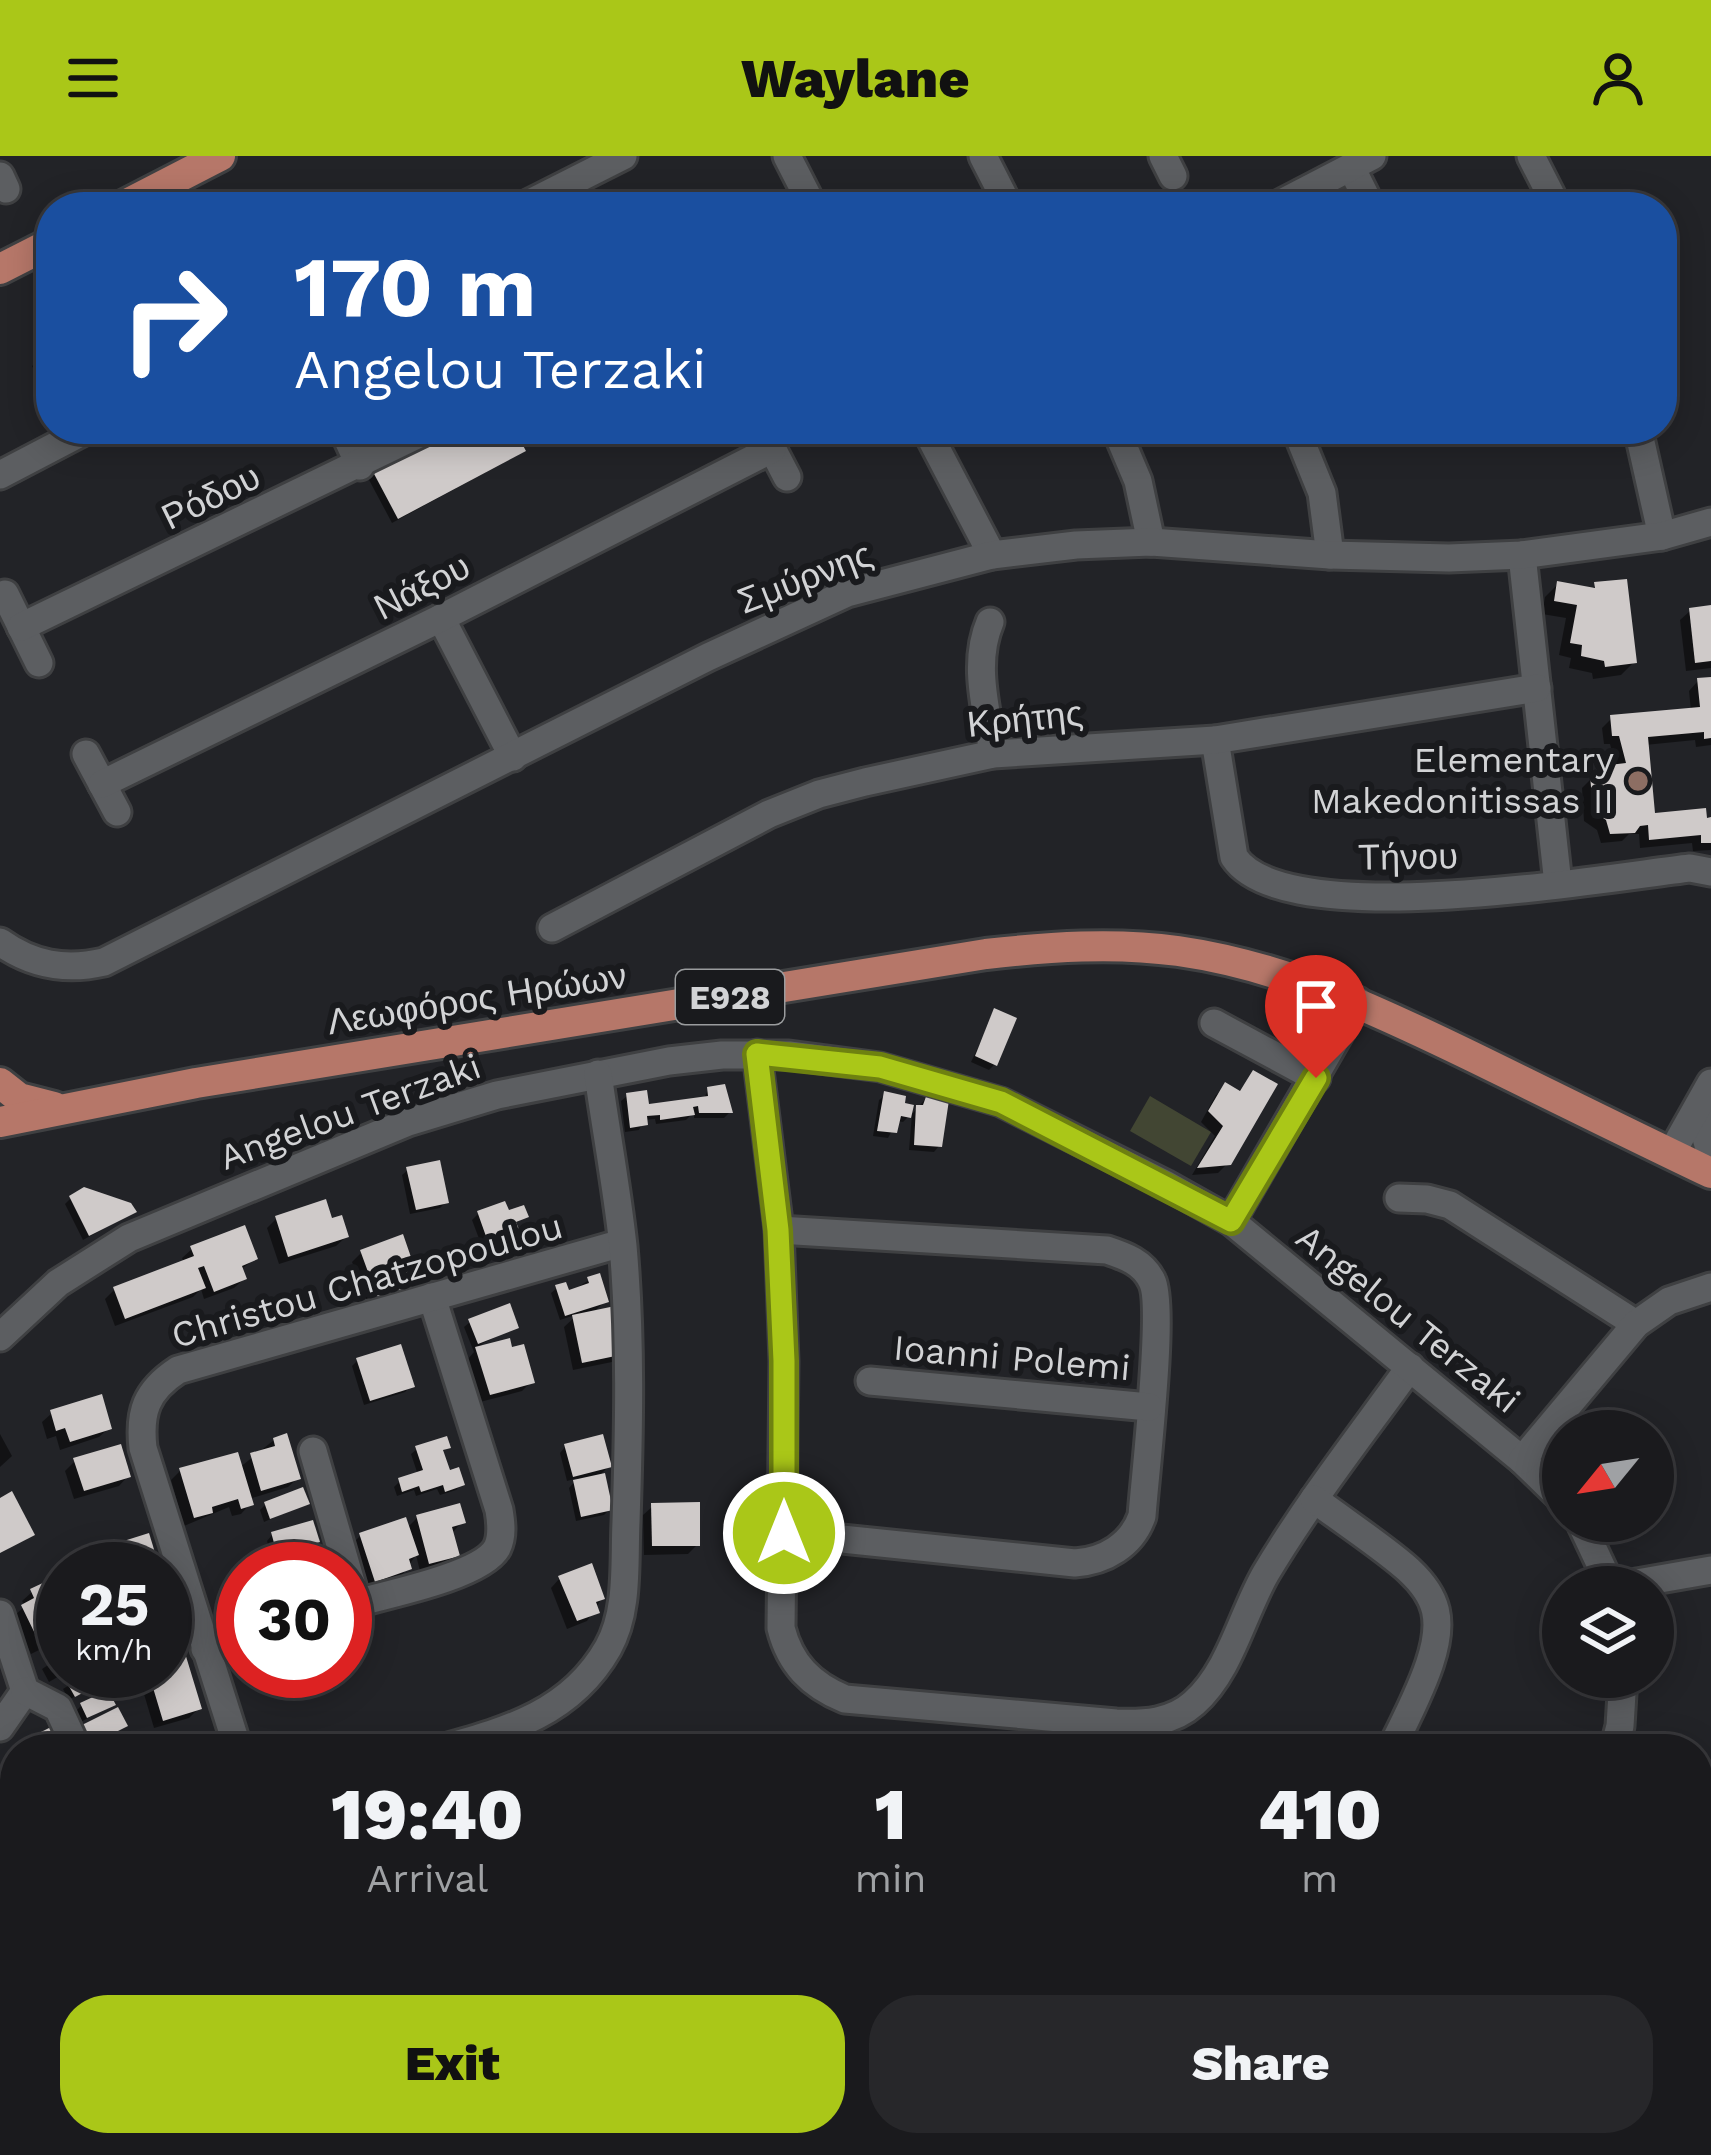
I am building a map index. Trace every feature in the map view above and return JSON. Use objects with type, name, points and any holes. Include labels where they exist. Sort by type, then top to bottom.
[{"type":"main road","points":[[150,192],[220,156]]},
{"type":"main road","points":[[0,269],[36,251]]},
{"type":"main road","name":"Λεωφόρος Ηρώων","points":[[0,1122],[196,1083],[1026,950],[1087,945],[1176,951],[1284,974],[1358,1001],[1711,1173]]},
{"type":"main road","points":[[0,1083],[19,1097],[63,1109]]},
{"type":"street","points":[[552,192],[623,156]]},
{"type":"street","points":[[787,156],[805,192]]},
{"type":"street","points":[[983,156],[1001,192]]},
{"type":"street","points":[[1531,156],[1549,192]]},
{"type":"street","points":[[1303,192],[1362,162],[1368,192]]},
{"type":"street","points":[[0,475],[59,444]]},
{"type":"street","points":[[350,444],[360,466]]},
{"type":"street","name":"Ρόδου","points":[[21,627],[401,444]]},
{"type":"street","name":"Νάξου","points":[[102,784],[441,618],[758,444]]},
{"type":"street","points":[[770,444],[787,477]]},
{"type":"street","points":[[934,444],[992,555]]},
{"type":"street","points":[[1122,444],[1138,481],[1151,542]]},
{"type":"street","points":[[1302,444],[1322,493],[1330,555]]},
{"type":"street","points":[[1641,444],[1662,536]]},
{"type":"street","name":"Σμύρνης","points":[[0,942],[45,964],[79,968],[104,962],[708,656],[826,602],[992,555],[1151,542],[1330,555],[1522,555],[1662,536],[1711,522]]},
{"type":"street","points":[[1522,555],[1558,884]]},
{"type":"street","points":[[5,594],[39,663]]},
{"type":"street","points":[[441,618],[513,758]]},
{"type":"street","points":[[990,622],[980,662],[993,754]]},
{"type":"street","name":"Κρήτης","points":[[552,928],[712,842],[819,794],[993,754],[1215,740],[1537,688]]},
{"type":"street","name":"Τήνου","points":[[1215,740],[1234,857],[1255,879],[1289,888],[1408,899],[1690,868],[1711,872]]},
{"type":"street","points":[[86,754],[117,812]]},
{"type":"street","points":[[1231,1221],[1358,1001]]},
{"type":"street","points":[[1214,1023],[1316,1078]]},
{"type":"street","points":[[757,1054],[778,1230],[784,1361],[780,1608],[786,1647],[796,1665],[824,1690],[844,1699],[1142,1724],[1178,1714],[1210,1685],[1264,1576],[1410,1367]]},
{"type":"street","name":"Angelou Terzaki","points":[[0,1337],[32,1304],[92,1259],[184,1213],[408,1122],[497,1095],[598,1074],[669,1061],[757,1054],[880,1067],[1001,1102],[1231,1221],[1542,1480]]},
{"type":"street","points":[[496,1734],[545,1713],[596,1666],[617,1625],[622,1600],[628,1322],[598,1074]]},
{"type":"street","points":[[1671,1154],[1707,1089]]},
{"type":"street","points":[[1707,1089],[1704,1131],[1711,1155]]},
{"type":"street","points":[[1399,1198],[1427,1198],[1450,1205],[1636,1324]]},
{"type":"street","points":[[778,1230],[1107,1250],[1146,1270],[1157,1294],[1142,1516],[1130,1538],[1104,1557],[1075,1563],[784,1533]]},
{"type":"street","name":"Christou Chatzopoulou","points":[[233,1734],[143,1448],[141,1419],[147,1398],[178,1370],[622,1244]]},
{"type":"street","points":[[1522,1460],[1636,1324],[1669,1301],[1711,1287]]},
{"type":"street","points":[[372,1598],[476,1566],[491,1555],[500,1537],[499,1510],[432,1297]]},
{"type":"street","name":"Ioanni Polemi","points":[[870,1382],[1149,1407]]},
{"type":"street","points":[[313,1451],[335,1542]]},
{"type":"street","points":[[1314,1499],[1411,1570],[1436,1602],[1434,1660],[1398,1734]]},
{"type":"street","points":[[1674,1576],[1711,1570]]},
{"type":"street","points":[[0,1614],[25,1691],[58,1708],[70,1734]]},
{"type":"street","points":[[205,1648],[216,1645]]},
{"type":"street","points":[[0,1726],[25,1691]]},
{"type":"street","points":[[1618,1734],[1622,1698]]},
{"type":"green space","points":[[1150,1096],[1211,1132],[1191,1166],[1130,1131]]},
{"type":"building","points":[[420,444],[522,444],[526,451],[398,519],[372,470]]},
{"type":"building","points":[[1627,579],[1637,663],[1605,667],[1604,661],[1581,656],[1582,645],[1570,643],[1577,605],[1554,601],[1557,581],[1595,588],[1594,582]]},
{"type":"building","points":[[1711,605],[1711,661],[1695,663],[1689,608]]},
{"type":"building","points":[[1711,677],[1711,738],[1704,739],[1704,732],[1648,737],[1655,813],[1706,808],[1707,818],[1711,817],[1711,843],[1701,843],[1701,835],[1649,840],[1648,825],[1635,833],[1610,834],[1606,820],[1593,811],[1590,775],[1601,766],[1626,763],[1619,736],[1612,736],[1610,715],[1700,707],[1697,678]]},
{"type":"building","points":[[994,1008],[1017,1018],[997,1066],[975,1056]]},
{"type":"building","points":[[1253,1070],[1278,1084],[1231,1165],[1197,1168],[1223,1126],[1208,1111],[1225,1082],[1240,1091]]},
{"type":"building","points":[[725,1084],[733,1113],[699,1113],[698,1106],[693,1107],[695,1115],[660,1120],[660,1115],[647,1116],[648,1125],[630,1128],[626,1093],[647,1090],[649,1104],[708,1096],[707,1087]]},
{"type":"building","points":[[884,1091],[906,1096],[905,1103],[914,1105],[911,1118],[901,1116],[897,1133],[877,1131]]},
{"type":"building","points":[[928,1091],[949,1100],[942,1147],[914,1145],[916,1105],[923,1105]]},
{"type":"building","points":[[440,1160],[449,1203],[416,1210],[406,1167]]},
{"type":"building","points":[[84,1187],[131,1203],[137,1212],[89,1236],[69,1196]]},
{"type":"building","points":[[326,1199],[332,1218],[342,1215],[349,1237],[288,1257],[275,1216]]},
{"type":"building","points":[[505,1201],[509,1210],[524,1205],[529,1217],[516,1222],[520,1232],[528,1229],[533,1242],[493,1256],[477,1211]]},
{"type":"building","points":[[245,1225],[258,1259],[242,1266],[247,1279],[214,1292],[204,1266],[198,1268],[206,1288],[125,1319],[113,1287],[194,1256],[190,1246]]},
{"type":"building","points":[[403,1234],[413,1263],[423,1260],[431,1283],[379,1302],[360,1250]]},
{"type":"building","points":[[600,1273],[609,1302],[565,1316],[555,1285],[566,1282],[569,1290]]},
{"type":"building","points":[[510,1303],[519,1328],[478,1344],[468,1319]]},
{"type":"building","points":[[615,1306],[625,1354],[582,1363],[572,1315]]},
{"type":"building","points":[[510,1338],[512,1347],[524,1344],[535,1383],[490,1395],[475,1347]]},
{"type":"building","points":[[401,1344],[415,1387],[370,1401],[356,1358]]},
{"type":"building","points":[[102,1394],[112,1429],[70,1442],[65,1428],[56,1431],[50,1410]]},
{"type":"building","points":[[287,1433],[301,1479],[261,1491],[250,1453],[275,1446],[273,1438]]},
{"type":"building","points":[[603,1434],[612,1467],[573,1477],[564,1444]]},
{"type":"building","points":[[447,1436],[451,1448],[443,1450],[450,1470],[459,1467],[465,1485],[445,1492],[443,1485],[402,1492],[398,1478],[423,1470],[415,1446]]},
{"type":"building","points":[[121,1444],[131,1477],[84,1491],[73,1458]]},
{"type":"building","points":[[238,1452],[254,1505],[241,1509],[238,1499],[194,1518],[179,1468]]},
{"type":"building","points":[[605,1473],[613,1510],[581,1517],[573,1480]]},
{"type":"building","points":[[303,1487],[310,1504],[270,1519],[264,1502]]},
{"type":"building","points":[[12,1491],[35,1535],[0,1553],[0,1498]]},
{"type":"building","points":[[700,1502],[700,1546],[652,1546],[651,1503]]},
{"type":"building","points":[[460,1503],[466,1523],[452,1527],[460,1556],[429,1564],[416,1515]]},
{"type":"building","points":[[406,1517],[419,1555],[409,1559],[412,1569],[375,1582],[372,1542],[362,1542],[359,1533]]},
{"type":"building","points":[[313,1520],[320,1542],[274,1542],[271,1532]]},
{"type":"building","points":[[149,1533],[152,1542],[120,1542]]},
{"type":"building","points":[[592,1563],[605,1599],[596,1602],[600,1613],[577,1621],[558,1576]]},
{"type":"building","points":[[36,1586],[36,1636],[21,1605],[34,1598],[30,1589]]},
{"type":"building","points":[[192,1676],[202,1709],[163,1721],[156,1698],[192,1698]]},
{"type":"building","points":[[112,1698],[116,1705],[87,1718],[80,1703]]},
{"type":"building","points":[[118,1707],[128,1726],[112,1734],[87,1734],[82,1725]]},
{"type":"building","points":[[55,1725],[60,1734],[37,1734]]},
{"type":"place","name":"Elementary Makedonitissas II","points":[[1638,781]]},
{"type":"route","points":[[784,1533],[778,1230],[757,1054],[880,1067],[1001,1102],[1044,1120],[1231,1221],[1316,1078]]}]
